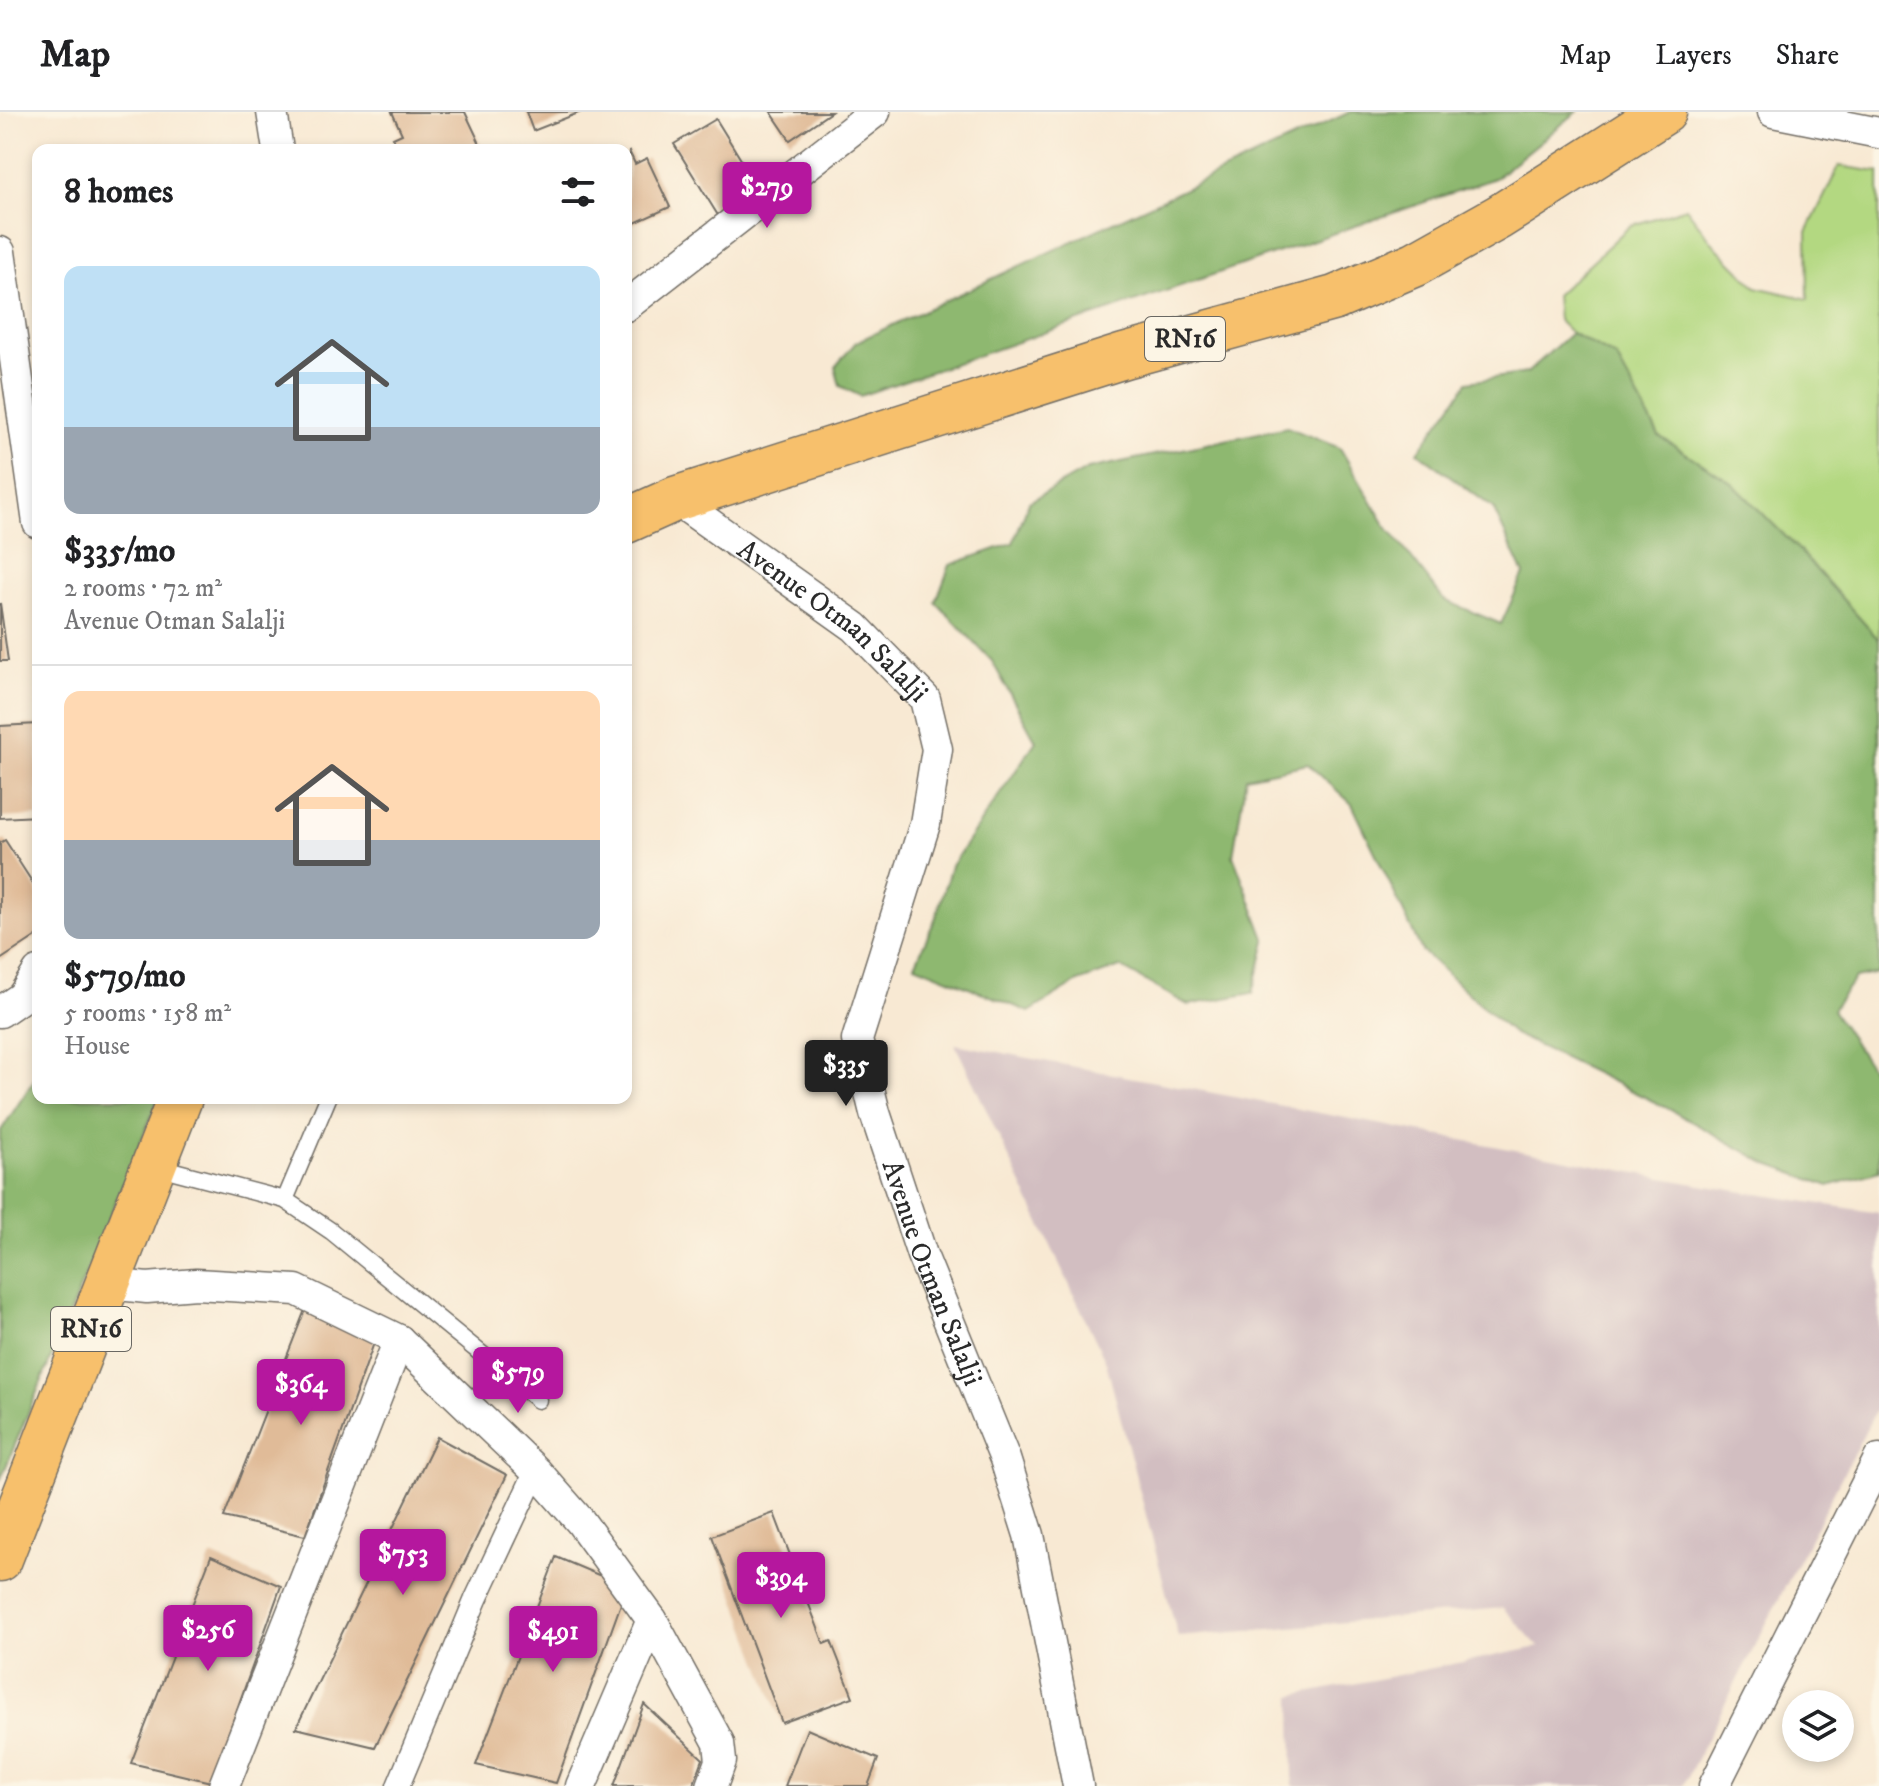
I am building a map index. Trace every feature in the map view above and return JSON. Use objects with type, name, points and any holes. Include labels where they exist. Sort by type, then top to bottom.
[{"type":"main road","name":"RN16","points":[[632,518],[675,499],[1124,356],[1335,298],[1415,264],[1499,217],[1664,112]]},
{"type":"main road","name":"RN16","points":[[0,1559],[178,1104]]},
{"type":"street","points":[[272,112],[277,144]]},
{"type":"street","points":[[632,301],[875,112]]},
{"type":"street","points":[[1773,112],[1879,133]]},
{"type":"street","points":[[0,252],[32,480]]},
{"type":"street","name":"Avenue Otman Salalji","points":[[675,499],[855,627],[925,699],[937,749],[925,824],[857,1040],[875,1113],[922,1255],[1005,1459],[1029,1535],[1078,1786]]},
{"type":"street","points":[[0,1012],[22,997],[32,981]]},
{"type":"street","points":[[109,1284],[147,1288],[196,1284],[296,1290],[399,1340],[536,1471],[580,1521],[652,1620],[719,1743],[721,1761],[712,1786]]},
{"type":"street","points":[[224,1786],[399,1340]]},
{"type":"street","points":[[1714,1786],[1879,1459]]},
{"type":"street","points":[[398,1786],[476,1599],[536,1471]]},
{"type":"street","points":[[581,1786],[652,1620]]},
{"type":"lane","points":[[285,1200],[325,1104]]},
{"type":"lane","points":[[153,1165],[285,1200],[331,1231],[538,1400]]},
{"type":"shaded area","points":[[955,1044],[1700,1185],[1879,1213],[1879,1404],[1683,1786],[1293,1786],[1292,1696],[1539,1647],[1503,1608],[1178,1637],[1106,1362]]},
{"type":"green space","points":[[1350,112],[1577,112],[1495,178],[860,396],[840,386],[835,367],[856,342]]},
{"type":"green space","points":[[1839,166],[1879,172],[1879,640],[1797,548],[1732,483],[1659,436],[1616,357],[1571,333],[1558,320],[1556,295],[1630,226],[1686,208],[1716,247],[1756,287],[1808,299],[1807,232]]},
{"type":"green space","points":[[1571,333],[1616,357],[1659,436],[1732,483],[1797,548],[1879,640],[1879,973],[1855,978],[1832,1010],[1879,1080],[1879,1171],[1829,1186],[1768,1164],[1665,1107],[1512,1033],[1422,951],[1352,804],[1308,764],[1246,777],[1233,855],[1266,941],[1253,993],[1188,1005],[1120,967],[1078,982],[1029,1012],[915,965],[936,917],[951,866],[1036,741],[992,661],[936,602],[950,565],[1013,543],[1029,502],[1088,469],[1287,427],[1340,448],[1384,523],[1444,600],[1501,624],[1524,574],[1493,508],[1418,452],[1468,382],[1527,373]]},
{"type":"green space","points":[[32,1083],[32,1104],[157,1104],[0,1481],[0,1132]]},
{"type":"building","points":[[392,112],[465,112],[480,144],[396,144],[393,138],[402,134]]},
{"type":"building","points":[[526,112],[581,112],[533,131]]},
{"type":"building","points":[[771,112],[831,112],[790,140]]},
{"type":"building","points":[[716,119],[764,197],[722,222],[674,144]]},
{"type":"building","points":[[632,158],[635,164],[647,158],[670,207],[632,224]]},
{"type":"building","points":[[0,603],[8,661],[0,661]]},
{"type":"building","points":[[32,724],[32,816],[0,818],[0,726]]},
{"type":"building","points":[[5,840],[32,882],[32,939],[0,960],[0,843]]},
{"type":"building","points":[[305,1310],[375,1340],[305,1536],[224,1517]]},
{"type":"building","points":[[437,1437],[507,1475],[375,1747],[296,1728]]},
{"type":"building","points":[[774,1513],[824,1644],[831,1641],[853,1697],[782,1723],[712,1536]]},
{"type":"building","points":[[211,1556],[281,1586],[211,1782],[131,1763]]},
{"type":"building","points":[[556,1557],[627,1587],[556,1783],[476,1765]]},
{"type":"building","points":[[644,1704],[703,1759],[693,1786],[614,1786]]},
{"type":"building","points":[[807,1729],[878,1759],[868,1786],[785,1786]]}]
